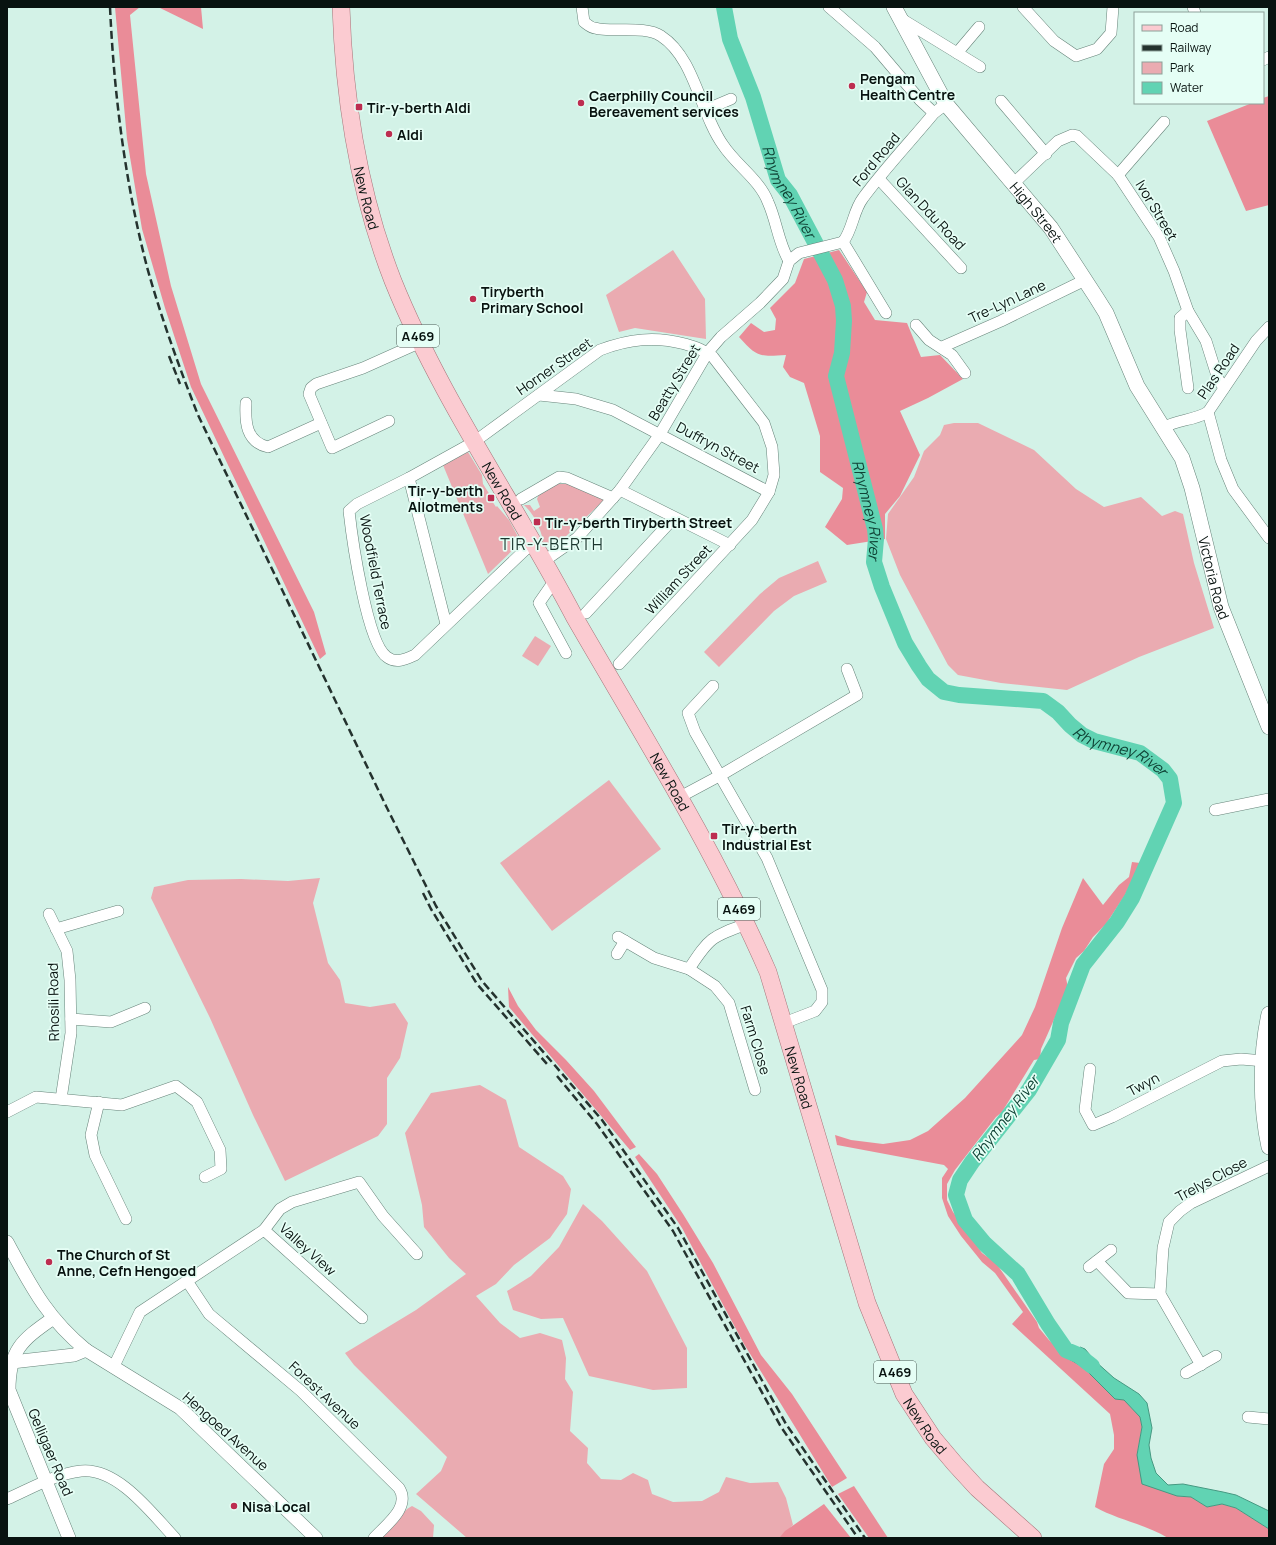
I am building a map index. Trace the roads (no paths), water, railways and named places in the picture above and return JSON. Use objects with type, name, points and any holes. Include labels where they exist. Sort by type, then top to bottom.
[{"type":"main road","name":"New Road","points":[[341,7],[344,70],[360,169],[374,225],[393,280],[420,342],[474,442],[555,580],[678,798],[712,854],[747,924],[768,972],[867,1303],[904,1394],[933,1438],[976,1488],[1033,1538]]},
{"type":"main road","name":"High Street","points":[[897,12],[946,104],[1051,228],[1085,280],[1106,313],[1137,386],[1163,428]]},
{"type":"main road","name":"Victoria Road","points":[[1163,428],[1182,458],[1192,488],[1221,607],[1268,719]]},
{"type":"main road","points":[[1269,1014],[1264,1061],[1262,1102],[1269,1147]]},
{"type":"street","points":[[582,7],[584,22],[595,28],[630,29],[659,34],[670,43],[688,69],[705,110],[722,145],[759,185],[768,201],[781,248],[790,261]]},
{"type":"street","points":[[829,7],[875,47],[920,100],[934,113]]},
{"type":"street","points":[[1023,7],[1054,41],[1076,56],[1097,49],[1111,33],[1113,7]]},
{"type":"street","points":[[897,12],[980,68]]},
{"type":"street","points":[[957,53],[979,27]]},
{"type":"street","points":[[705,110],[731,99]]},
{"type":"street","points":[[1002,101],[1046,154]]},
{"type":"street","name":"Ford Road","points":[[839,243],[850,234],[852,222],[862,199],[934,113],[946,104]]},
{"type":"street","points":[[1118,175],[1164,122]]},
{"type":"street","name":"Ivor Street","points":[[1013,184],[1058,141],[1072,135],[1077,136],[1118,175],[1158,237],[1174,271],[1188,312],[1206,341],[1218,379],[1224,388]]},
{"type":"street","name":"Glan Ddu Road","points":[[879,179],[961,268]]},
{"type":"street","points":[[839,243],[886,313]]},
{"type":"street","name":"Beatty Street","points":[[544,561],[577,538],[616,494],[660,434],[708,352],[721,337],[760,303],[783,279],[790,261],[799,253],[839,243]]},
{"type":"street","name":"Tre-Lyn Lane","points":[[942,347],[1001,321],[1085,280]]},
{"type":"street","points":[[1188,312],[1180,318],[1180,330],[1188,388]]},
{"type":"street","points":[[916,325],[929,340],[942,347],[952,355],[965,373]]},
{"type":"street","name":"Plas Road","points":[[1163,428],[1170,424],[1200,417],[1208,412],[1269,327]]},
{"type":"street","name":"Horner Street","points":[[474,442],[600,350],[619,343],[637,339],[666,340],[708,352]]},
{"type":"street","points":[[389,421],[332,448],[309,394],[311,388],[316,384],[363,368],[420,342]]},
{"type":"street","name":"William Street","points":[[619,664],[752,520],[769,492],[774,475],[772,447],[764,423],[740,390],[708,352]]},
{"type":"street","name":"Duffryn Street","points":[[539,395],[576,399],[599,405],[629,417],[769,492]]},
{"type":"street","points":[[246,403],[245,419],[247,428],[252,439],[264,446],[268,447],[321,423]]},
{"type":"street","points":[[1208,412],[1221,460],[1233,489],[1269,538]]},
{"type":"street","name":"Woodfield Terrace","points":[[474,442],[409,478],[357,504],[349,511],[367,611],[379,650],[386,657],[399,661],[415,655],[527,548],[534,544]]},
{"type":"street","points":[[521,499],[559,477],[567,478],[616,494],[674,518],[730,545]]},
{"type":"street","points":[[409,478],[446,624]]},
{"type":"street","points":[[586,613],[674,518]]},
{"type":"street","points":[[555,580],[539,603],[566,653]]},
{"type":"street","points":[[678,798],[721,775],[857,695],[848,669]]},
{"type":"street","points":[[713,686],[688,713],[695,732],[721,775],[767,858],[822,990],[822,1002],[815,1011],[784,1023]]},
{"type":"street","points":[[1215,810],[1269,799]]},
{"type":"street","points":[[56,929],[118,912]]},
{"type":"street","name":"Rhosili Road","points":[[49,914],[67,951],[70,980],[71,1033],[61,1099]]},
{"type":"street","points":[[689,969],[705,944],[720,933],[747,924]]},
{"type":"street","name":"Farm Close","points":[[617,954],[621,939],[654,958],[689,969],[715,986],[729,1003],[755,1090]]},
{"type":"street","points":[[71,1019],[111,1022],[145,1008]]},
{"type":"street","name":"Twyn","points":[[1090,1070],[1085,1110],[1093,1126],[1112,1118],[1222,1061],[1241,1059],[1264,1061]]},
{"type":"street","points":[[7,1112],[36,1097],[122,1105],[176,1086],[197,1102],[220,1150],[221,1169],[205,1177]]},
{"type":"street","points":[[99,1102],[91,1135],[95,1155],[126,1219]]},
{"type":"street","name":"Trelys Close","points":[[1160,1294],[1163,1248],[1170,1222],[1180,1211],[1191,1203],[1269,1166]]},
{"type":"street","points":[[264,1230],[280,1209],[292,1202],[359,1182],[383,1216],[417,1254]]},
{"type":"street","name":"Valley View","points":[[114,1366],[140,1312],[264,1230],[362,1318]]},
{"type":"street","name":"Hengoed Avenue","points":[[7,1242],[32,1289],[52,1319],[86,1350],[180,1408],[316,1538]]},
{"type":"street","points":[[1111,1250],[1093,1264],[1128,1293],[1160,1294],[1201,1365]]},
{"type":"street","name":"Forest Avenue","points":[[187,1281],[209,1314],[301,1391],[399,1488],[403,1494],[403,1503],[396,1514],[374,1538]]},
{"type":"street","name":"Gelligaer Road","points":[[52,1319],[26,1337],[12,1362],[8,1377],[9,1390],[13,1402],[68,1538]]},
{"type":"street","points":[[12,1362],[74,1355],[86,1350]]},
{"type":"street","points":[[1186,1374],[1216,1356]]},
{"type":"street","points":[[1248,1417],[1269,1419]]},
{"type":"street","points":[[7,1499],[46,1482],[83,1471],[105,1476],[132,1492],[175,1538]]},
{"type":"water","points":[[1080,1347],[1085,1349],[1095,1361],[1114,1378],[1139,1394],[1147,1403],[1152,1428],[1149,1445],[1151,1458],[1156,1473],[1168,1485],[1183,1484],[1236,1495],[1269,1511],[1269,1529],[1236,1508],[1222,1504],[1207,1507],[1191,1497],[1177,1496],[1142,1484],[1137,1455],[1142,1427],[1140,1417],[1124,1400],[1115,1399],[1083,1367],[1069,1359]]},
{"type":"waterway","name":"Rhymney River","points":[[724,7],[730,39],[753,97],[778,180],[790,195],[835,280],[843,306],[844,321],[842,353],[836,376],[875,529],[876,539],[874,562],[882,587],[905,643],[928,679],[944,692],[959,695],[1043,701],[1058,712],[1082,735],[1094,741],[1140,753],[1163,770],[1170,779],[1174,803],[1132,898],[1117,922],[1083,965],[1061,1023],[1058,1040],[1029,1090],[972,1162],[960,1180],[956,1195],[965,1220],[985,1244],[1018,1274],[1048,1324],[1066,1350],[1078,1355],[1092,1366]]},
{"type":"railway","points":[[110,7],[114,72],[132,203],[147,267],[171,342],[198,415],[386,806],[436,906],[482,981],[602,1120],[678,1228],[786,1424],[865,1538]]},
{"type":"railway","points":[[169,356],[180,384]]},
{"type":"railway","points":[[423,893],[431,909],[477,984],[547,1064]]},
{"type":"railway","points":[[557,1076],[597,1124],[673,1231],[781,1427],[858,1538]]},
{"type":"place","name":"Pengam Health Centre","points":[[852,86]]},
{"type":"place","name":"Caerphilly Council Bereavement services","points":[[581,103]]},
{"type":"place","name":"Tir-y-berth Aldi","points":[[359,107]]},
{"type":"place","name":"Aldi","points":[[389,134]]},
{"type":"place","name":"Tiryberth Primary School","points":[[473,299]]},
{"type":"place","name":"Tir-y-berth Allotments","points":[[491,498]]},
{"type":"place","name":"Tir-y-berth Tiryberth Street","points":[[537,522]]},
{"type":"place","name":"Tir-y-berth Industrial Est","points":[[714,836]]},
{"type":"place","name":"The Church of St Anne, Cefn Hengoed","points":[[49,1262]]},
{"type":"place","name":"Nisa Local","points":[[234,1506]]},
{"type":"district","name":"TIR-Y-BERTH","points":[[552,544]]}]
